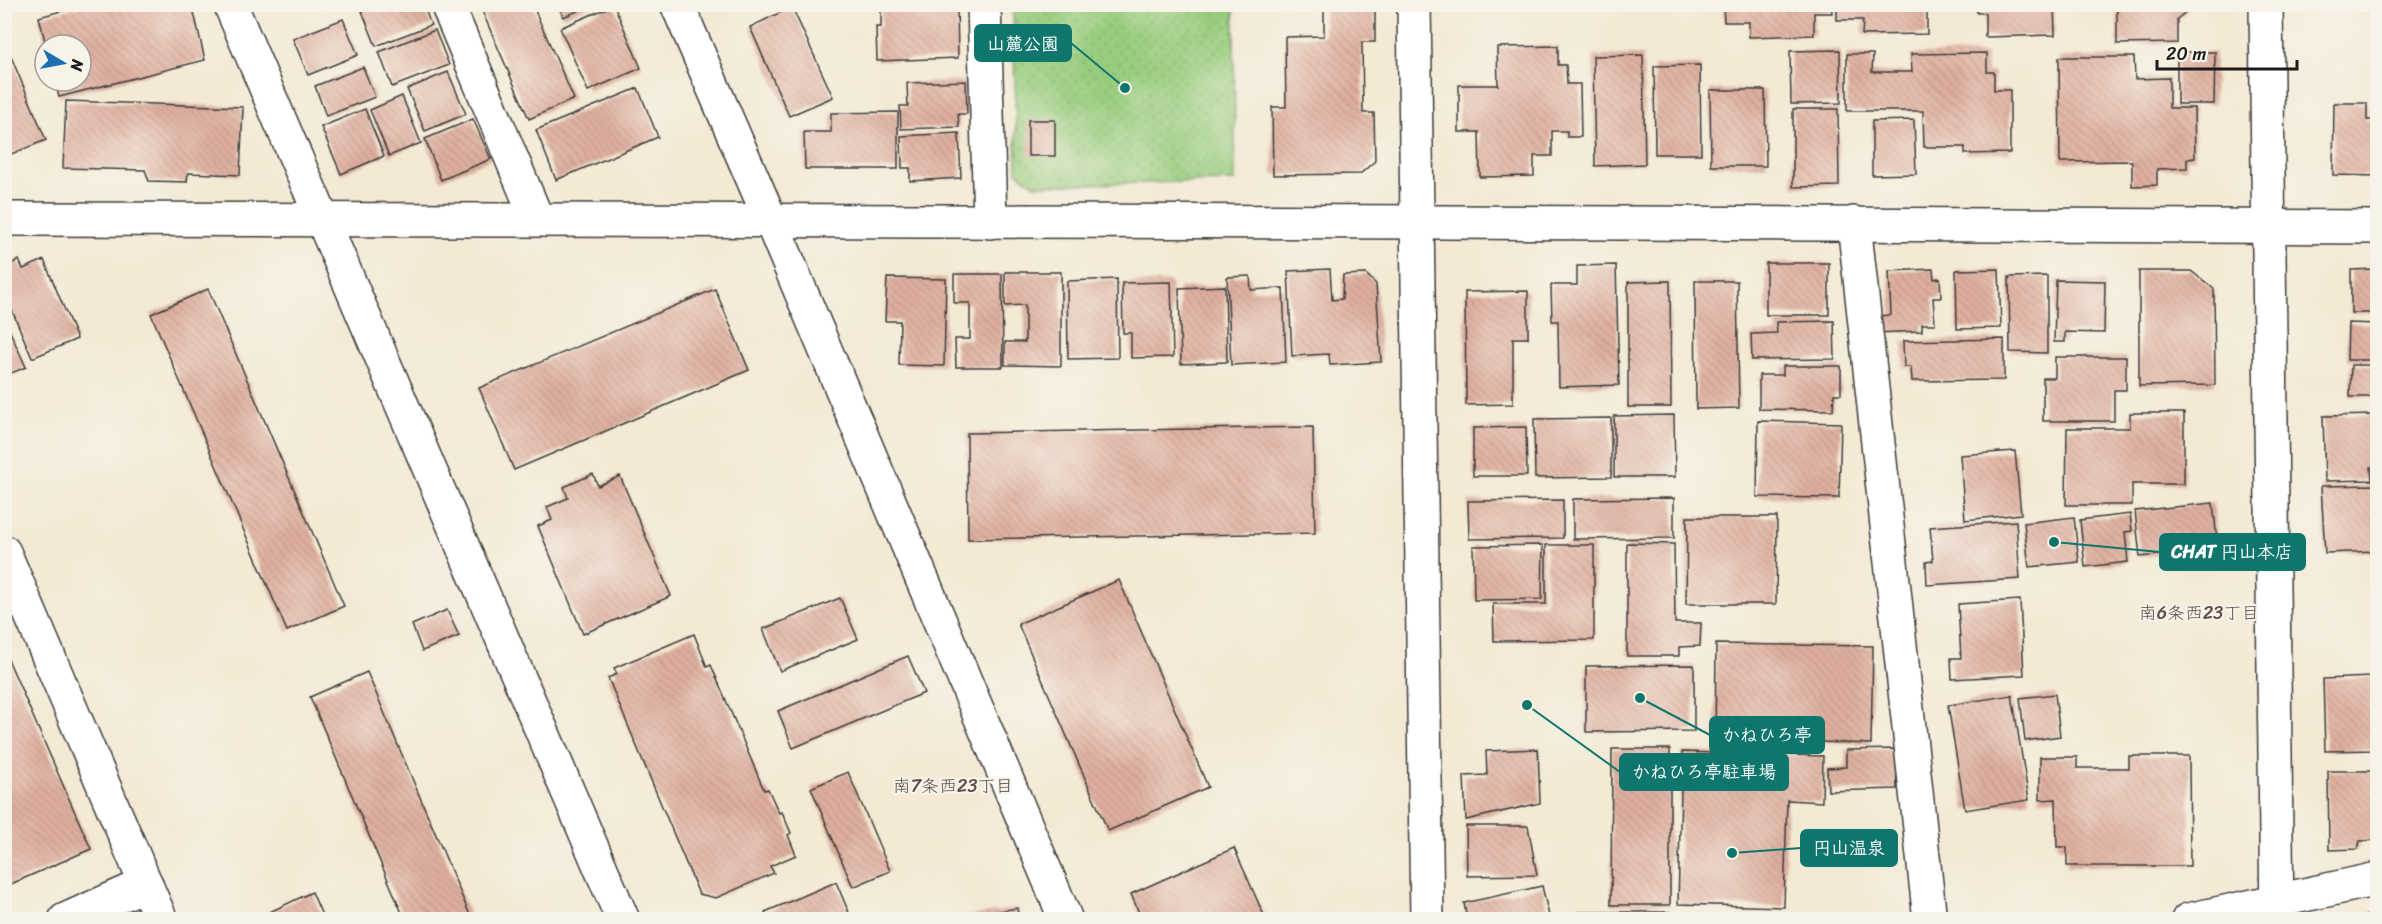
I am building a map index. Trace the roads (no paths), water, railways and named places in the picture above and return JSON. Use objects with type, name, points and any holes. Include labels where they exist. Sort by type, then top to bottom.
[{"type":"street","points":[[230,4],[623,920]]},
{"type":"street","points":[[447,4],[537,219]]},
{"type":"street","points":[[677,4],[1066,920]]},
{"type":"street","points":[[984,4],[990,222]]},
{"type":"street","points":[[1414,4],[1416,186],[1419,222],[1427,920]]},
{"type":"street","points":[[2266,4],[2277,910]]},
{"type":"street","points":[[4,219],[1854,223],[2378,227]]},
{"type":"street","points":[[1854,223],[1930,920]]},
{"type":"street","points":[[4,552],[161,920]]},
{"type":"street","points":[[2188,920],[2277,910],[2378,879]]},
{"type":"street","points":[[65,920],[146,884]]},
{"type":"place","name":"山麓公園","points":[[1125,88]]},
{"type":"place","name":"CHAT 円山本店","points":[[2054,542]]},
{"type":"place","name":"かねひろ亭","points":[[1640,698]]},
{"type":"place","name":"かねひろ亭駐車場","points":[[1527,705]]},
{"type":"place","name":"円山温泉","points":[[1732,853]]},
{"type":"district","name":"南6条西23丁目","points":[[2199,613]]},
{"type":"district","name":"南7条西23丁目","points":[[953,786]]}]
